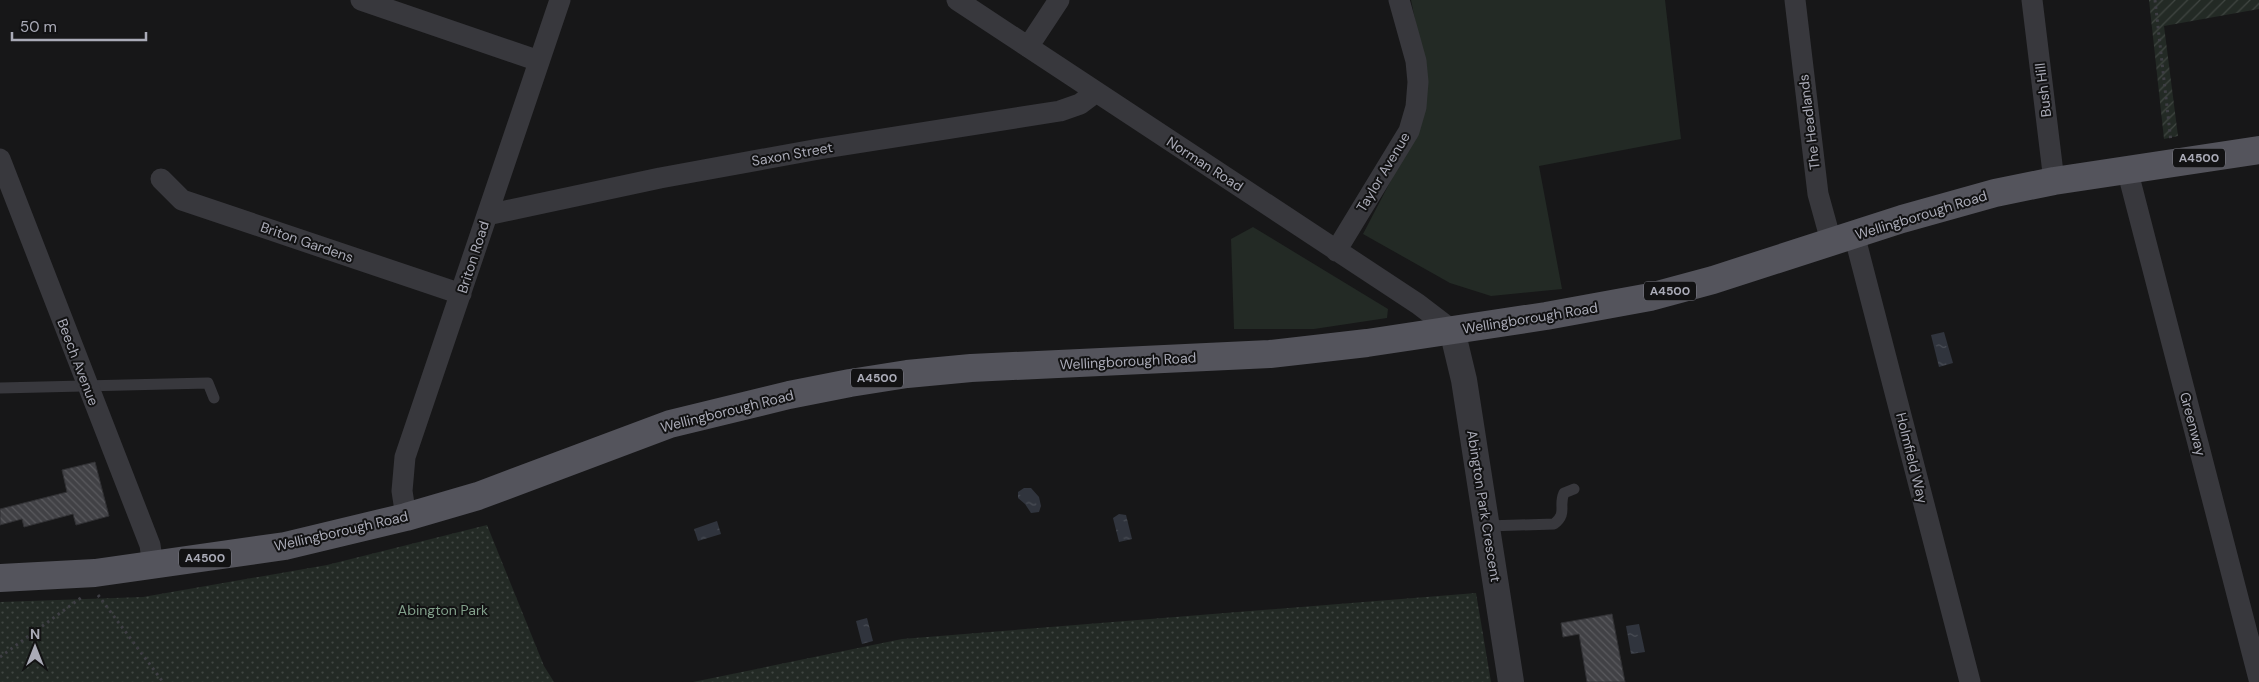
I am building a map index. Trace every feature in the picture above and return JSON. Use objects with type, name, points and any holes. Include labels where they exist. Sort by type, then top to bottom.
[{"type":"main road","name":"Wellingborough Road","points":[[0,578],[95,573],[285,546],[406,517],[478,496],[617,442],[670,424],[789,395],[850,383],[906,374],[971,368],[1270,354],[1367,343],[1452,330],[1650,297],[1713,280],[1843,238],[1995,193],[2127,169],[2259,150]]},
{"type":"street","points":[[361,0],[539,61]]},
{"type":"street","name":"Briton Road","points":[[406,517],[402,491],[405,457],[560,0]]},
{"type":"street","name":"Norman Road","points":[[956,0],[1418,304],[1452,330]]},
{"type":"street","points":[[1028,47],[1059,0]]},
{"type":"street","name":"Taylor Avenue","points":[[1336,251],[1409,131],[1416,107],[1418,82],[1416,61],[1399,0]]},
{"type":"street","name":"The Headlands","points":[[1794,0],[1818,194],[1843,238]]},
{"type":"street","name":"Bush Hill","points":[[2032,0],[2054,181]]},
{"type":"street","name":"Saxon Street","points":[[487,215],[660,178],[800,152],[1060,111],[1080,104],[1096,92]]},
{"type":"street","name":"Beech Avenue","points":[[0,159],[150,546],[153,566]]},
{"type":"street","name":"Greenway","points":[[2127,169],[2259,679]]},
{"type":"street","name":"Briton Gardens","points":[[161,179],[182,200],[461,294]]},
{"type":"street","name":"Holmfield Way","points":[[1843,238],[1970,682]]},
{"type":"street","name":"Abington Park Crescent","points":[[1452,330],[1464,380],[1511,682]]},
{"type":"lane","points":[[0,388],[208,383],[214,398]]},
{"type":"lane","points":[[1487,526],[1554,524],[1560,519],[1563,511],[1562,497],[1564,493],[1574,489]]},
{"type":"path","points":[[2154,0],[2174,162]]},
{"type":"path","points":[[97,593],[163,682]]},
{"type":"path","points":[[0,657],[85,594]]},
{"type":"green space","points":[[1411,0],[1665,0],[1681,139],[1539,166],[1562,289],[1491,296],[1450,283],[1363,234],[1411,142],[1422,54]]},
{"type":"green space","points":[[2149,0],[2259,0],[2259,9],[2164,26],[2178,136],[2164,139]]},
{"type":"green space","points":[[1253,227],[1388,309],[1387,318],[1314,329],[1234,329],[1231,239]]},
{"type":"green space","name":"Abington Park","points":[[487,525],[544,666],[554,682],[0,682],[0,602],[143,597],[327,565]]},
{"type":"green space","points":[[1476,593],[1491,682],[693,682],[902,639]]},
{"type":"water","points":[[1944,332],[1953,363],[1939,367],[1931,335]]},
{"type":"water","points":[[1024,488],[1031,488],[1039,497],[1041,506],[1039,512],[1031,513],[1018,498],[1018,492]]},
{"type":"water","points":[[1119,514],[1126,515],[1132,539],[1119,542],[1113,518]]},
{"type":"water","points":[[717,521],[721,534],[698,541],[694,529]]},
{"type":"water","points":[[867,618],[873,641],[862,644],[856,621]]},
{"type":"water","points":[[1639,624],[1645,652],[1631,654],[1626,626]]},
{"type":"building","points":[[95,462],[109,516],[76,525],[73,514],[24,527],[22,519],[0,525],[0,509],[67,492],[62,470]]},
{"type":"building","points":[[1612,614],[1625,682],[1587,682],[1579,634],[1563,637],[1561,623]]}]
